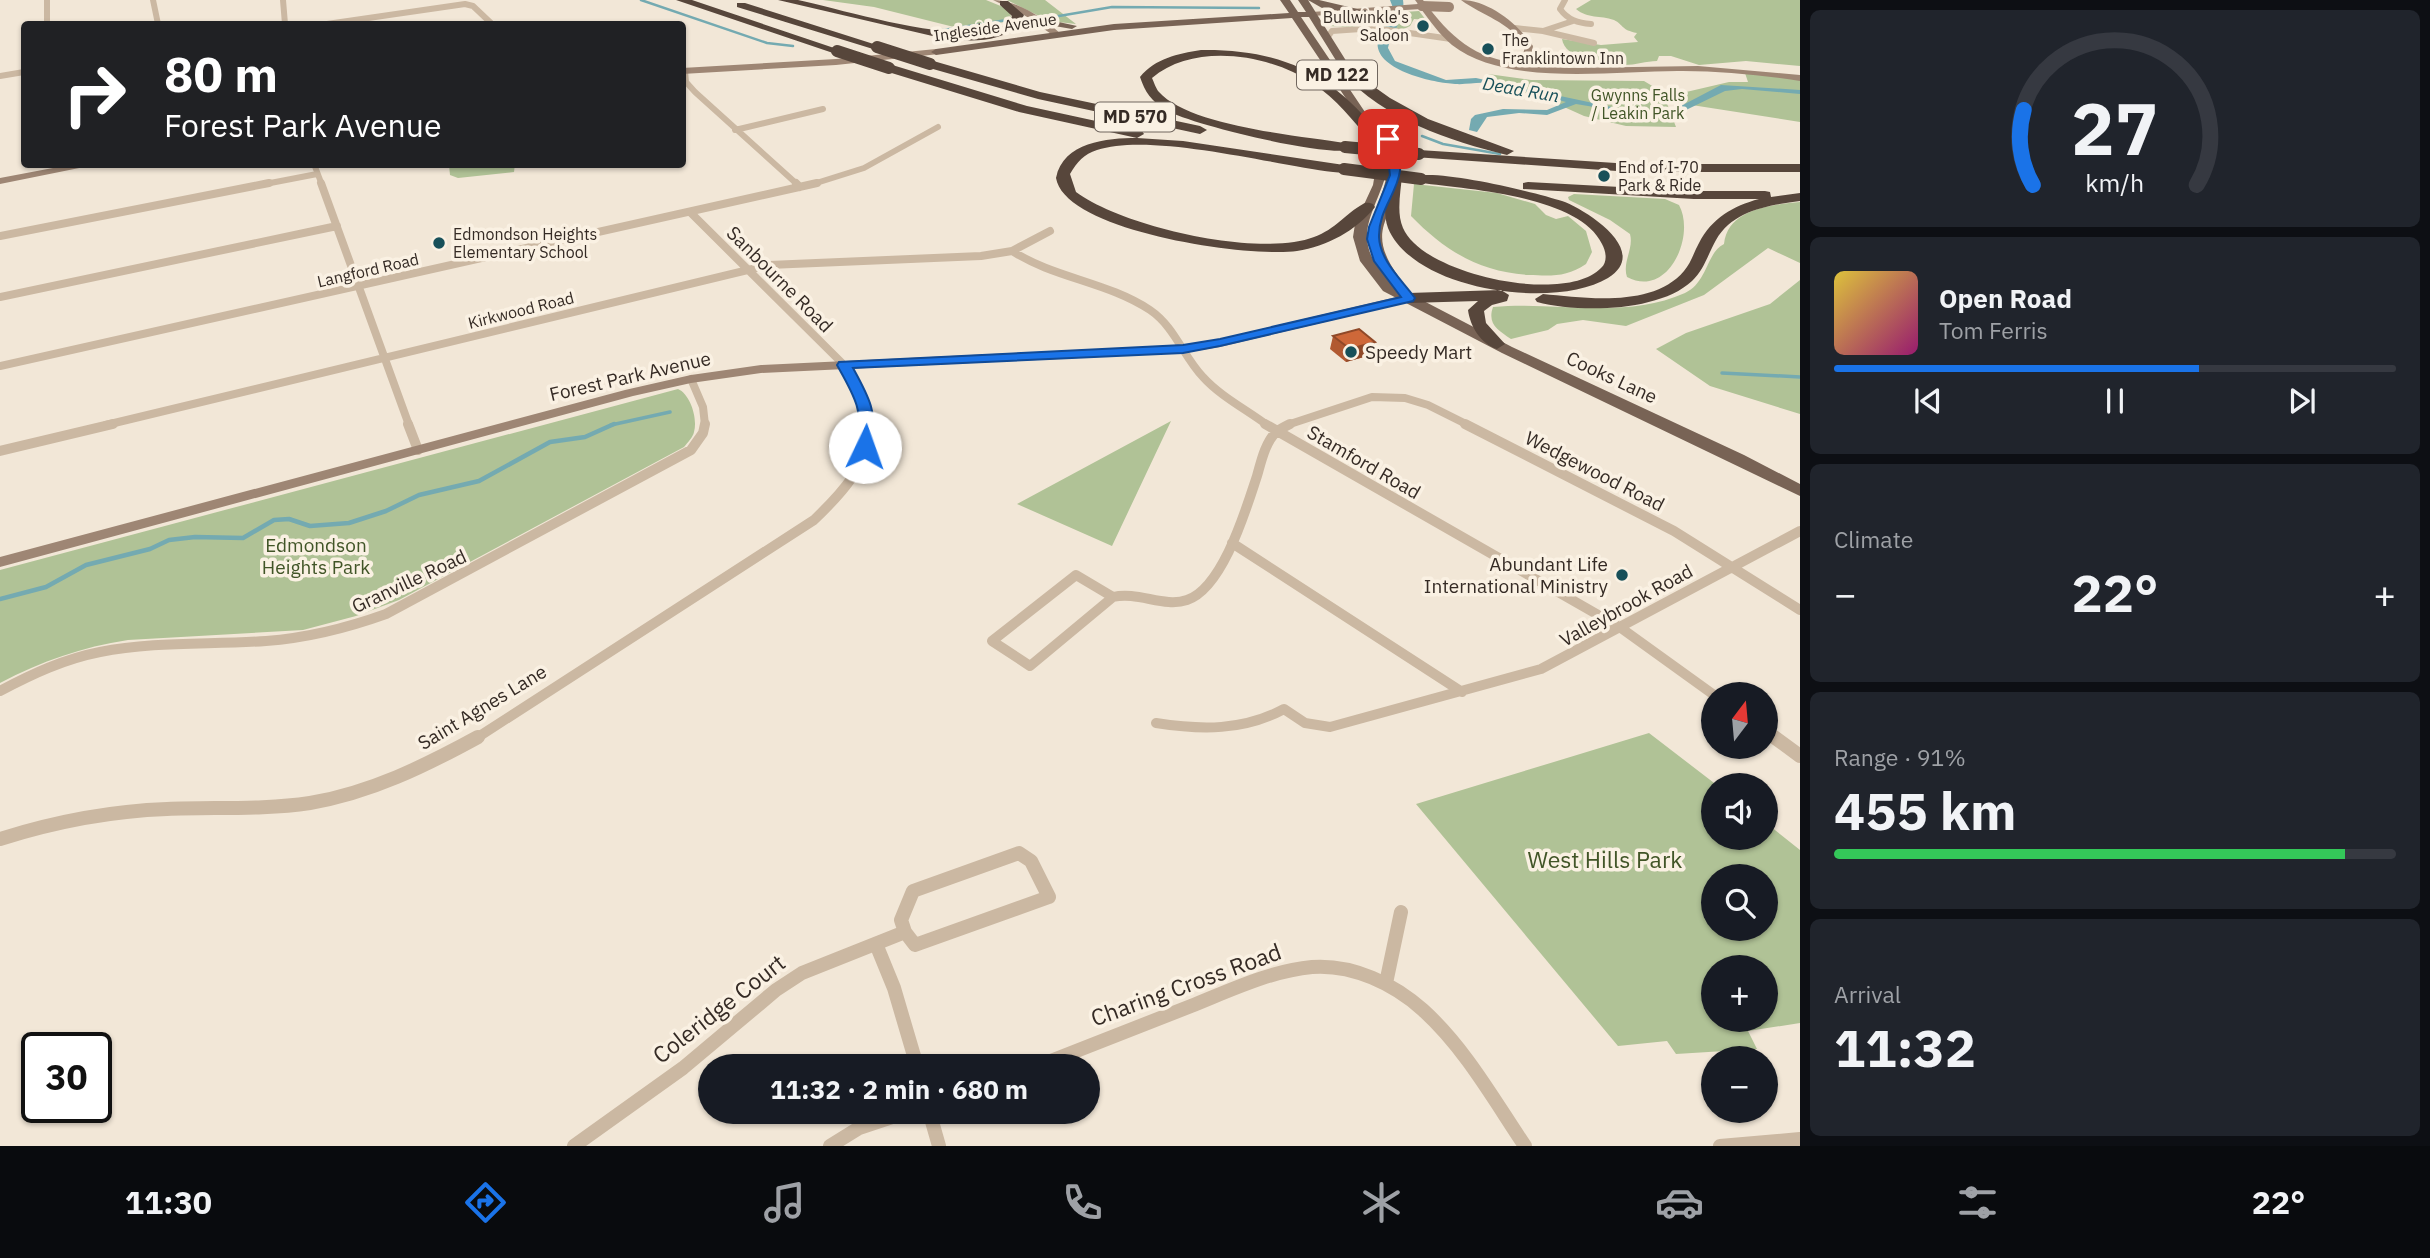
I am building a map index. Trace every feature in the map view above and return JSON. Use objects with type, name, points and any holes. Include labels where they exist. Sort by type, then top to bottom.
[{"type":"highway","name":"MD 570","points":[[681,0],[889,68],[1037,112],[1213,150],[1421,178],[1597,191],[1800,196]]},
{"type":"highway","name":"MD 570","points":[[726,0],[877,47],[933,58],[1038,95],[1169,124],[1419,154],[1588,166],[1800,170]]},
{"type":"highway","points":[[785,0],[941,35],[962,37],[992,34],[1013,26],[1018,15],[1000,1]]},
{"type":"highway","points":[[785,0],[954,41],[1007,41]]},
{"type":"highway","points":[[904,30],[922,38],[933,58]]},
{"type":"highway","points":[[1345,147],[1242,129],[1182,113],[1152,96],[1145,83],[1146,77],[1165,62],[1204,54],[1236,54],[1275,61],[1311,76],[1334,93],[1375,138]]},
{"type":"highway","points":[[1349,74],[1387,104],[1442,132],[1515,153],[1588,166]]},
{"type":"highway","points":[[1213,150],[1145,141],[1097,146],[1068,163],[1063,174],[1064,185],[1083,204],[1106,214],[1199,240],[1254,248],[1297,246],[1326,239],[1344,229],[1368,207]]},
{"type":"highway","points":[[1395,175],[1393,215],[1399,235],[1424,258],[1455,274],[1511,287],[1548,289],[1593,280],[1604,274],[1613,260],[1611,244],[1606,235],[1570,209],[1511,191],[1421,178]]},
{"type":"highway","points":[[1409,298],[1476,294],[1609,302],[1643,297],[1670,289],[1688,277],[1710,237],[1726,217],[1758,204],[1800,196]]},
{"type":"highway","points":[[1497,344],[1478,324],[1476,310],[1487,301],[1528,298]]},
{"type":"main road","name":"MD 122","points":[[1282,0],[1335,73],[1380,149],[1382,173],[1361,224],[1361,250],[1373,272],[1388,288],[1409,298]]},
{"type":"main road","points":[[1256,18],[1278,9],[1282,0]]},
{"type":"main road","name":"MD 122","points":[[1303,0],[1329,33],[1349,74],[1393,149],[1395,175],[1374,227],[1373,239],[1380,261],[1409,298]]},
{"type":"main road","points":[[1312,0],[1325,6],[1365,10]]},
{"type":"main road","points":[[1329,33],[1328,20],[1365,10]]},
{"type":"main road","name":"Ingleside Avenue","points":[[933,58],[1007,41],[1114,27],[1312,14]]},
{"type":"main road","points":[[1232,19],[1262,20],[1286,25],[1300,34],[1320,55]]},
{"type":"main road","points":[[1040,21],[1066,26],[1114,27]]},
{"type":"main road","name":"Cooks Lane","points":[[1409,298],[1497,344],[1800,491]]},
{"type":"street","points":[[47,0],[47,21]]},
{"type":"street","points":[[153,0],[157,21]]},
{"type":"street","points":[[283,0],[285,21]]},
{"type":"street","points":[[1447,5],[1463,0],[1496,15],[1516,28],[1529,47],[1525,67]]},
{"type":"street","points":[[1488,0],[1496,15]]},
{"type":"street","points":[[1565,0],[1560,9],[1573,21]]},
{"type":"street","points":[[1000,1],[1040,21],[1057,34]]},
{"type":"street","points":[[1312,14],[1420,3],[1484,10]]},
{"type":"street","points":[[1420,3],[1462,48],[1525,67],[1569,70],[1692,69],[1800,78]]},
{"type":"street","points":[[346,21],[459,4],[473,5],[489,21]]},
{"type":"street","points":[[379,16],[382,21]]},
{"type":"street","points":[[1543,31],[1573,21],[1591,24]]},
{"type":"street","points":[[1516,28],[1543,31],[1594,43]]},
{"type":"street","points":[[1329,33],[1394,31],[1451,38]]},
{"type":"street","name":"Ingleside Avenue","points":[[686,71],[933,58]]},
{"type":"street","points":[[0,76],[21,72]]},
{"type":"street","points":[[686,78],[688,85],[735,130],[800,187]]},
{"type":"street","points":[[735,130],[823,109]]},
{"type":"street","name":"Langford Road","points":[[0,366],[839,178],[864,168],[938,127]]},
{"type":"street","points":[[0,181],[50,169]]},
{"type":"street","points":[[0,236],[316,169],[418,450]]},
{"type":"street","name":"Sanbourne Road","points":[[690,212],[844,365],[861,392],[869,421],[865,447],[848,485]]},
{"type":"street","points":[[0,297],[337,226]]},
{"type":"street","name":"Kirkwood Road","points":[[0,451],[749,269],[783,263],[964,257],[1012,251],[1050,231]]},
{"type":"street","name":"Stamford Road","points":[[1012,251],[1032,264],[1138,303],[1162,319],[1203,377],[1276,432],[1621,628],[1701,686]]},
{"type":"street","name":"Forest Park Avenue","points":[[0,562],[691,379],[761,369],[1183,349],[1220,343],[1409,298]]},
{"type":"street","name":"Granville Road","points":[[0,691],[51,666],[99,652],[146,646],[299,638],[355,626],[402,607],[691,450],[700,442],[707,426],[703,405],[691,379]]},
{"type":"street","name":"Wedgewood Road","points":[[1276,432],[1289,424],[1362,400],[1393,396],[1427,405],[1674,531],[1800,610]]},
{"type":"street","points":[[1114,597],[1076,575],[992,641],[1030,666],[1114,597],[1129,593],[1176,601],[1189,600],[1207,588],[1232,543],[1267,445],[1276,432]]},
{"type":"street","name":"Saint Agnes Lane","points":[[2,835],[108,815],[164,809],[289,805],[329,799],[397,778],[467,743],[784,541],[814,520],[848,485]]},
{"type":"street","name":"Valleybrook Road","points":[[1156,723],[1213,730],[1257,722],[1284,709],[1305,723],[1330,727],[1358,722],[1462,692],[1551,665],[1800,531]]},
{"type":"street","points":[[1232,543],[1462,692]]},
{"type":"street","points":[[1778,740],[1800,756]]},
{"type":"street","points":[[1019,853],[1031,861],[1049,897],[915,945],[905,932],[901,920],[914,891],[1019,853]]},
{"type":"street","points":[[1386,983],[1401,912]]},
{"type":"street","name":"Coleridge Court","points":[[574,1146],[682,1068],[776,990],[802,973],[905,932]]},
{"type":"street","points":[[876,944],[894,988],[913,1054]]},
{"type":"street","name":"Charing Cross Road","points":[[1069,1054],[1291,968],[1345,970],[1386,983],[1409,996],[1430,1013],[1450,1036],[1525,1146]]},
{"type":"street","points":[[830,1146],[859,1128],[871,1124]]},
{"type":"street","points":[[933,1124],[939,1146]]},
{"type":"street","points":[[1720,1146],[1800,1139]]},
{"type":"green space","points":[[823,0],[986,0],[1008,9],[1013,21],[958,28],[874,7]]},
{"type":"green space","points":[[1007,0],[1045,0],[1076,24],[1049,21]]},
{"type":"green space","points":[[1591,0],[1800,0],[1800,66],[1746,61],[1699,65],[1671,56],[1659,56],[1657,61],[1628,65],[1587,60],[1570,52],[1562,39],[1601,45],[1638,42],[1634,37],[1637,33],[1625,29],[1614,20],[1585,14],[1576,9]]},
{"type":"green space","points":[[1419,11],[1426,20],[1414,19],[1410,26],[1402,30],[1330,26],[1343,16]]},
{"type":"green space","name":"Gwynns Falls / Leakin Park","points":[[1745,73],[1800,79],[1800,122],[1666,101],[1676,127],[1626,126],[1584,116],[1542,97],[1489,84],[1488,74],[1531,80],[1644,81],[1669,96],[1729,82],[1748,82]]},
{"type":"green space","points":[[449,168],[514,168],[514,172],[458,178],[450,175]]},
{"type":"green space","points":[[1414,184],[1497,193],[1535,204],[1546,215],[1556,219],[1568,216],[1586,231],[1592,252],[1586,264],[1559,275],[1511,273],[1479,264],[1437,240],[1411,216]]},
{"type":"green space","points":[[1574,194],[1665,199],[1679,205],[1684,232],[1675,261],[1666,272],[1655,279],[1642,281],[1627,277],[1630,234],[1610,220],[1569,200],[1568,197]]},
{"type":"green space","points":[[1800,202],[1800,263],[1768,248],[1704,295],[1626,326],[1583,320],[1557,324],[1548,330],[1511,339],[1498,329],[1491,318],[1493,307],[1615,308],[1639,306],[1685,293],[1693,288],[1703,275],[1718,248],[1724,244],[1733,223],[1764,207]]},
{"type":"green space","points":[[1800,280],[1800,414],[1710,386],[1656,349],[1686,333],[1770,304]]},
{"type":"green space","name":"Edmondson Heights Park","points":[[678,389],[689,401],[695,420],[693,434],[684,447],[399,600],[356,616],[303,630],[111,643],[62,656],[0,683],[0,570]]},
{"type":"green space","points":[[1171,421],[1112,546],[1017,504]]},
{"type":"green space","name":"West Hills Park","points":[[1649,733],[1701,773],[1701,850],[1778,850],[1778,833],[1800,850],[1800,1023],[1778,1026],[1778,955],[1701,955],[1701,1032],[1748,1032],[1756,1046],[1701,1046],[1701,1052],[1676,1054],[1667,1041],[1618,1046],[1416,804]]},
{"type":"water","name":"Dead Run","points":[[1390,0],[1403,0],[1401,19],[1388,48],[1395,61],[1446,80],[1476,78],[1635,112],[1679,107],[1721,85],[1800,90],[1800,94],[1742,89],[1725,91],[1686,110],[1668,114],[1642,115],[1576,104],[1547,115],[1519,113],[1487,117],[1477,132],[1469,130],[1471,119],[1475,115],[1503,109],[1547,110],[1566,102],[1502,86],[1444,83],[1401,71],[1380,54],[1378,44],[1382,31],[1372,25],[1383,19],[1382,15],[1388,15],[1389,21],[1395,13]]},
{"type":"building","points":[[1359,329],[1375,342],[1350,349],[1333,336]]},
{"type":"waterway","points":[[641,0],[767,43],[793,46]]},
{"type":"waterway","points":[[1053,17],[1112,7],[1259,8]]},
{"type":"waterway","points":[[937,31],[1007,20]]},
{"type":"waterway","points":[[1422,136],[1443,144],[1500,154]]},
{"type":"waterway","points":[[1722,373],[1800,377]]},
{"type":"waterway","points":[[613,425],[670,412]]},
{"type":"waterway","points":[[0,599],[46,587],[86,565],[150,549],[169,540],[195,537],[243,538],[274,520],[289,519],[310,526],[349,523],[386,511],[419,495],[479,481],[550,442],[585,437],[613,425]]},
{"type":"place","name":"Bullwinkle's Saloon","points":[[1423,26]]},
{"type":"place","name":"The Franklintown Inn","points":[[1488,49]]},
{"type":"place","name":"End of I-70 Park & Ride","points":[[1604,176]]},
{"type":"place","name":"Edmondson Heights Elementary School","points":[[439,243]]},
{"type":"place","name":"Speedy Mart","points":[[1351,352]]},
{"type":"place","name":"Abundant Life International Ministry","points":[[1622,575]]},
{"type":"route","points":[[865,447],[869,421],[865,402],[844,365],[1183,349],[1220,343],[1409,298],[1380,261],[1373,239],[1374,227],[1395,175],[1393,149],[1388,139]]}]
